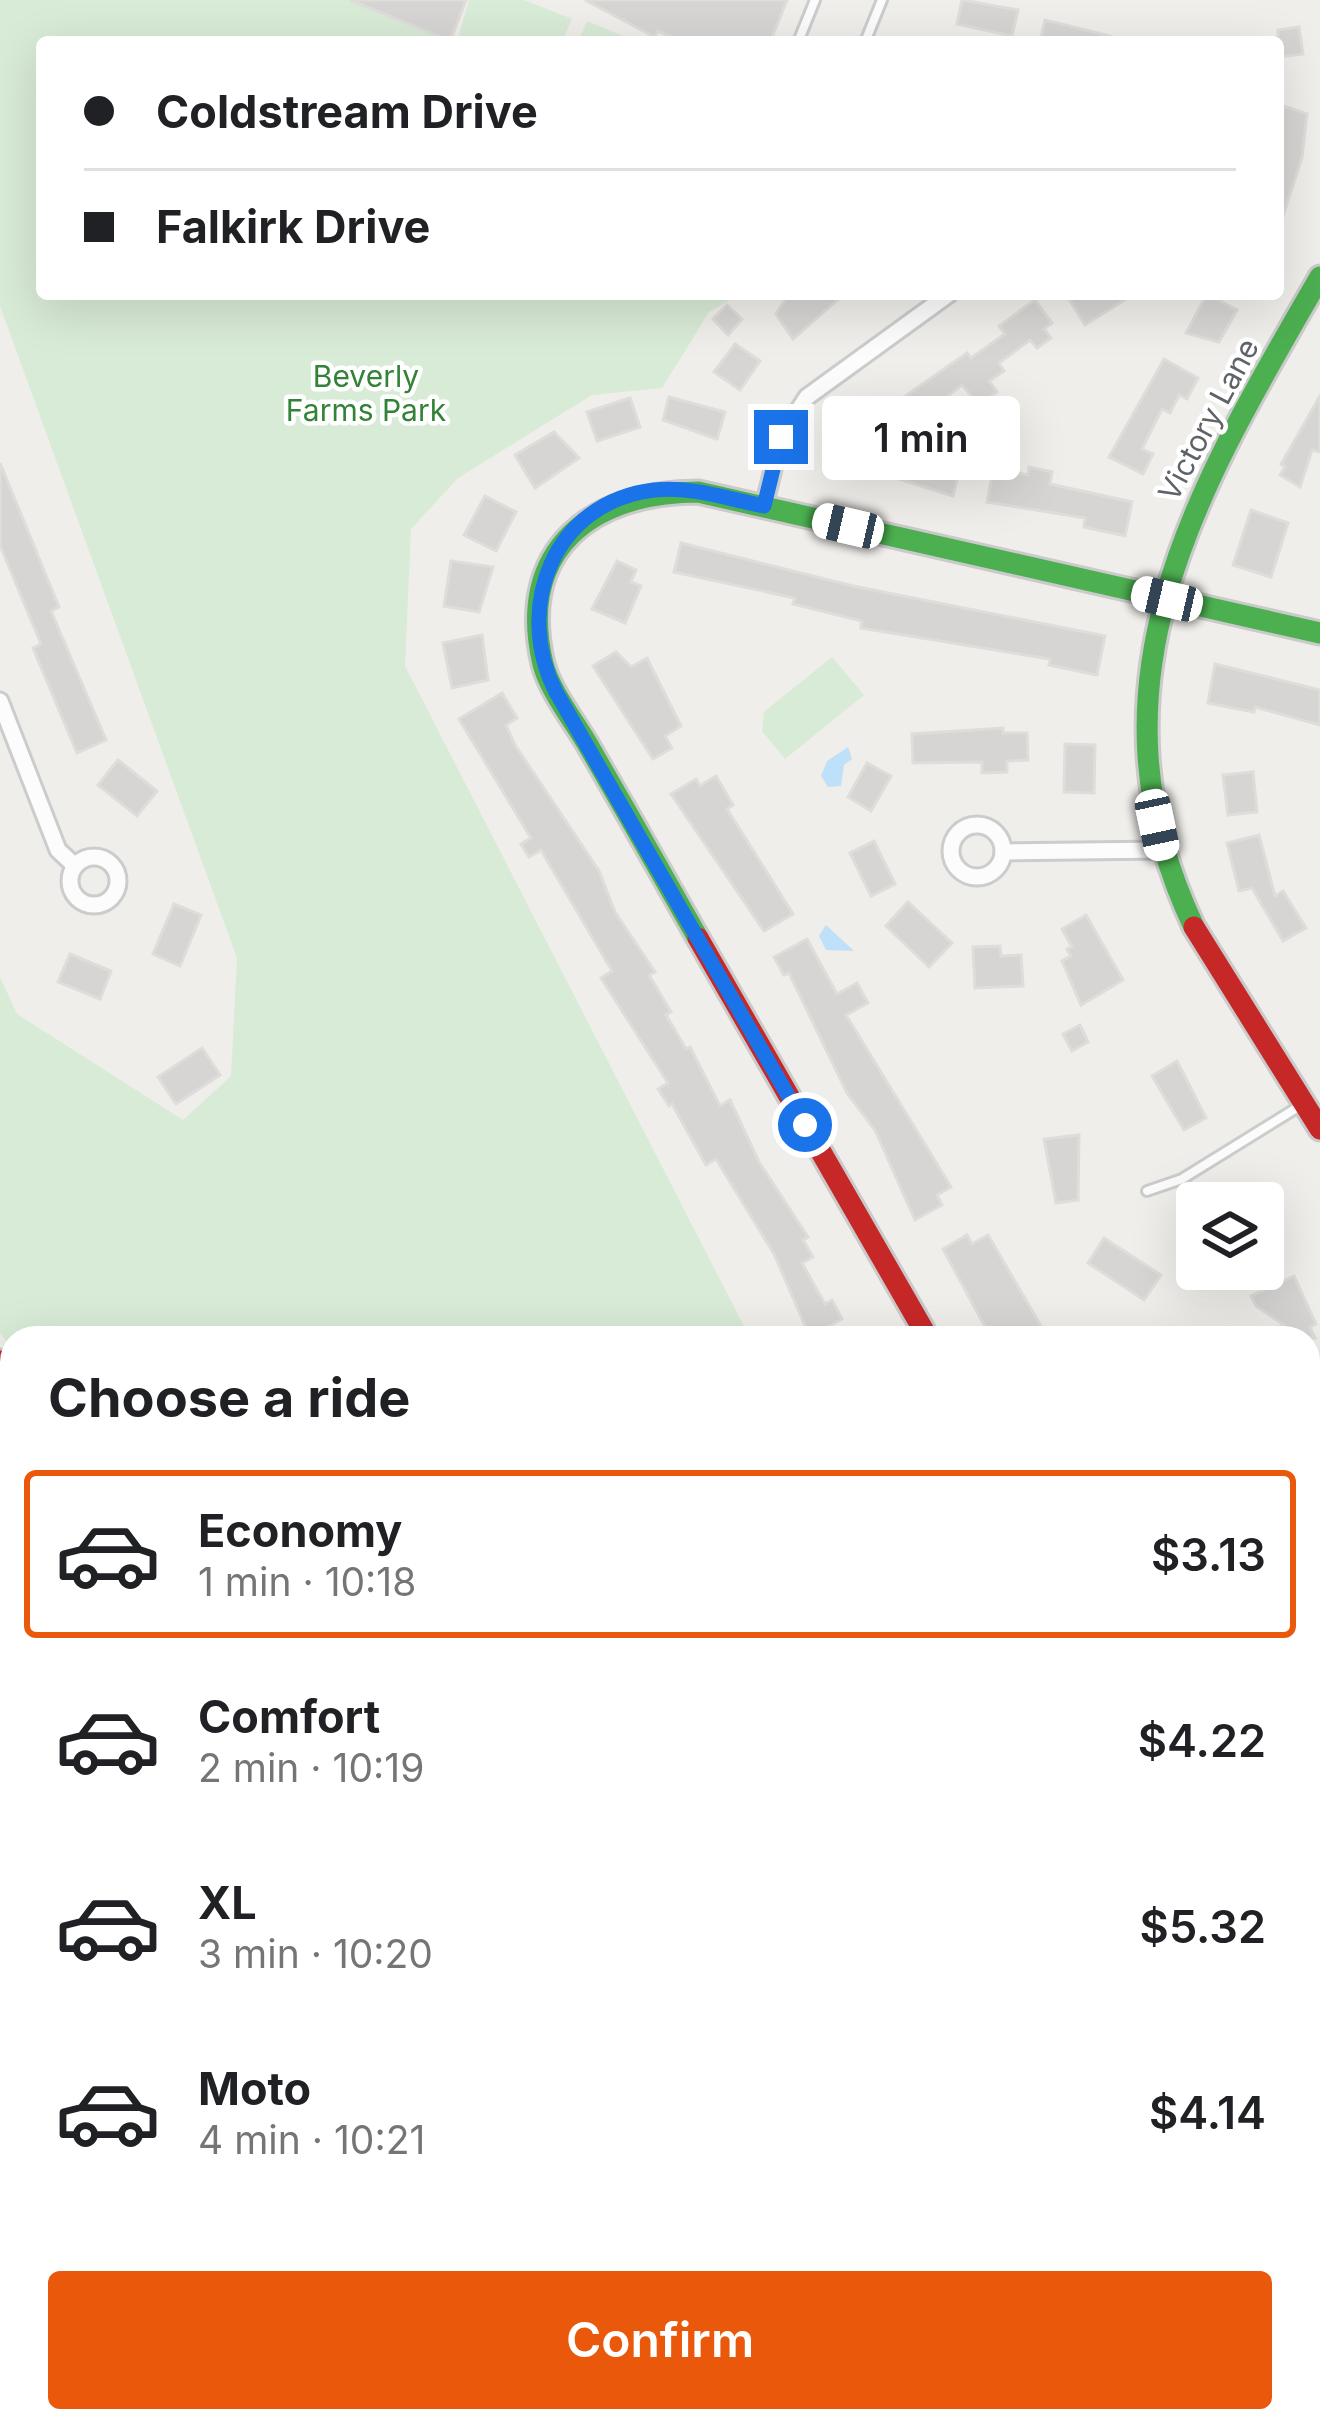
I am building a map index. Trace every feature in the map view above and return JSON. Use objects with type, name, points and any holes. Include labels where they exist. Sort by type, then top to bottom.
[{"type":"street","name":"Victory Lane","points":[[1320,277],[1207,479],[1167,599],[1148,709],[1152,797],[1162,850],[1199,937],[1320,1129]]},
{"type":"street","points":[[764,506],[781,437],[807,397],[942,300]]},
{"type":"street","points":[[921,1326],[556,692],[538,645],[538,596],[557,548],[594,512],[631,495],[675,489],[1320,633]]},
{"type":"street","points":[[0,701],[58,850],[75,866]]},
{"type":"street","points":[[1003,852],[1162,850]]},
{"type":"lane","points":[[800,36],[815,0]]},
{"type":"lane","points":[[867,36],[882,0]]},
{"type":"lane","points":[[1147,1191],[1182,1179],[1304,1103]]},
{"type":"green space","name":"Beverly Farms Park","points":[[0,0],[348,0],[439,36],[36,36],[36,300],[730,300],[709,312],[662,388],[592,395],[458,478],[411,529],[405,666],[744,1326],[0,1326],[0,977],[17,1014],[183,1120],[231,1076],[237,958],[0,306]]},
{"type":"green space","points":[[469,0],[524,0],[572,19],[565,36],[459,36]]},
{"type":"green space","points":[[587,21],[623,36],[581,36]]},
{"type":"green space","points":[[832,657],[864,695],[785,759],[762,731],[764,712]]},
{"type":"water","points":[[848,747],[852,759],[844,765],[841,786],[828,787],[821,776],[827,761]]},
{"type":"water","points":[[826,925],[854,951],[826,950],[819,936]]},
{"type":"building","points":[[350,0],[466,0],[452,36],[438,36]]},
{"type":"building","points":[[585,0],[787,0],[772,36],[670,36],[657,31],[653,36]]},
{"type":"building","points":[[962,0],[1018,10],[1012,36],[957,24]]},
{"type":"building","points":[[1045,20],[1110,36],[1041,36]]},
{"type":"building","points":[[1299,27],[1303,54],[1284,56],[1284,36],[1278,36],[1278,30]]},
{"type":"building","points":[[1284,106],[1307,114],[1302,157],[1284,213]]},
{"type":"building","points":[[785,300],[837,300],[793,339],[776,314]]},
{"type":"building","points":[[1035,300],[1052,323],[1044,329],[1051,338],[1037,348],[1030,340],[999,363],[1004,371],[989,381],[997,392],[979,405],[962,385],[921,417],[925,422],[903,435],[885,410],[967,353],[971,358],[1005,334],[999,326]]},
{"type":"building","points":[[1070,300],[1125,300],[1085,325]]},
{"type":"building","points":[[1204,300],[1218,300],[1237,310],[1219,342],[1186,333]]},
{"type":"building","points":[[727,305],[742,319],[728,335],[713,319]]},
{"type":"building","points":[[735,344],[760,361],[740,390],[714,372]]},
{"type":"building","points":[[1164,359],[1198,378],[1187,399],[1179,395],[1170,413],[1162,409],[1142,449],[1153,454],[1143,474],[1109,457]]},
{"type":"building","points":[[1320,396],[1320,452],[1312,450],[1300,487],[1280,475],[1285,467],[1281,464]]},
{"type":"building","points":[[669,397],[725,412],[717,439],[663,420]]},
{"type":"building","points":[[630,398],[640,427],[597,441],[587,412]]},
{"type":"building","points":[[554,432],[579,458],[535,488],[515,455]]},
{"type":"building","points":[[845,432],[863,436],[860,474],[832,468]]},
{"type":"building","points":[[901,454],[960,467],[953,496],[896,478]]},
{"type":"building","points":[[0,463],[59,607],[51,611],[106,740],[77,753],[33,648],[41,644],[0,545]]},
{"type":"building","points":[[1029,467],[1052,472],[1050,484],[1132,502],[1125,536],[1084,527],[1085,518],[987,502],[992,476],[1002,478],[1003,470],[1028,475]]},
{"type":"building","points":[[485,496],[516,512],[496,551],[464,535]]},
{"type":"building","points":[[1251,510],[1288,523],[1271,577],[1233,565]]},
{"type":"building","points":[[681,543],[853,586],[1105,636],[1097,675],[1049,665],[1050,659],[861,628],[862,621],[793,604],[795,598],[674,572]]},
{"type":"building","points":[[451,561],[493,567],[479,612],[444,606]]},
{"type":"building","points":[[617,561],[636,570],[631,582],[641,586],[625,623],[592,609]]},
{"type":"building","points":[[482,635],[488,680],[452,688],[443,643]]},
{"type":"building","points":[[616,652],[631,667],[647,658],[681,726],[665,736],[672,748],[653,759],[593,666]]},
{"type":"building","points":[[1215,664],[1320,690],[1320,725],[1255,707],[1254,712],[1208,703]]},
{"type":"building","points":[[502,693],[517,718],[506,725],[515,745],[599,871],[615,912],[655,972],[649,975],[671,1012],[666,1015],[686,1049],[690,1047],[720,1106],[730,1100],[759,1162],[808,1237],[803,1240],[813,1257],[802,1263],[825,1304],[832,1300],[842,1319],[830,1326],[805,1326],[774,1254],[716,1159],[706,1165],[672,1104],[658,1089],[668,1083],[601,978],[612,971],[541,850],[529,857],[521,844],[531,838],[459,719]]},
{"type":"building","points":[[1003,728],[1003,733],[1027,733],[1028,760],[1007,761],[1007,772],[982,773],[982,762],[913,763],[912,734]]},
{"type":"building","points":[[1065,744],[1095,745],[1094,793],[1064,792]]},
{"type":"building","points":[[118,760],[157,791],[137,816],[98,785]]},
{"type":"building","points":[[867,763],[891,776],[871,811],[848,797]]},
{"type":"building","points":[[1253,772],[1257,812],[1228,815],[1223,775]]},
{"type":"building","points":[[716,776],[733,805],[727,809],[793,914],[764,931],[671,794],[696,779],[700,786]]},
{"type":"building","points":[[1259,835],[1275,896],[1283,891],[1306,928],[1283,941],[1252,888],[1239,891],[1227,843]]},
{"type":"building","points":[[874,841],[895,884],[871,896],[850,853]]},
{"type":"building","points":[[908,902],[952,943],[929,967],[886,926]]},
{"type":"building","points":[[174,904],[201,915],[180,966],[153,954]]},
{"type":"building","points":[[1086,915],[1123,980],[1081,1005],[1062,961],[1071,956],[1067,949],[1072,947],[1062,929]]},
{"type":"building","points":[[807,939],[837,994],[857,983],[868,1003],[846,1015],[951,1187],[937,1195],[942,1205],[915,1220],[875,1130],[847,1093],[789,973],[784,975],[774,957]]},
{"type":"building","points":[[1000,946],[1001,956],[1021,955],[1023,986],[975,988],[973,947]]},
{"type":"building","points":[[70,954],[111,971],[100,999],[58,982]]},
{"type":"building","points":[[1080,1025],[1088,1042],[1072,1051],[1063,1034]]},
{"type":"building","points":[[202,1048],[220,1075],[176,1104],[158,1077]]},
{"type":"building","points":[[1177,1061],[1206,1118],[1184,1130],[1152,1076]]},
{"type":"building","points":[[1079,1135],[1078,1200],[1056,1203],[1044,1139]]},
{"type":"building","points":[[967,1235],[972,1244],[988,1235],[1041,1326],[985,1326],[943,1249]]},
{"type":"building","points":[[1104,1238],[1161,1275],[1144,1300],[1088,1263]]},
{"type":"building","points":[[1294,1276],[1316,1324],[1282,1326],[1256,1306],[1251,1296],[1284,1290],[1284,1281]]},
{"type":"traffic: fast","points":[[1194,927],[1161,837],[1148,751],[1151,669],[1168,588],[1196,510],[1233,432],[1320,277]]},
{"type":"traffic: fast","points":[[698,938],[543,664],[538,624],[541,589],[552,559],[595,516],[625,503],[698,492],[1320,633]]},
{"type":"traffic: jam","points":[[1194,927],[1320,1129]]},
{"type":"traffic: jam","points":[[698,938],[921,1326]]},
{"type":"route","points":[[781,437],[764,506],[675,489],[631,495],[594,512],[557,548],[541,584],[536,620],[544,669],[556,692],[805,1125]]}]
